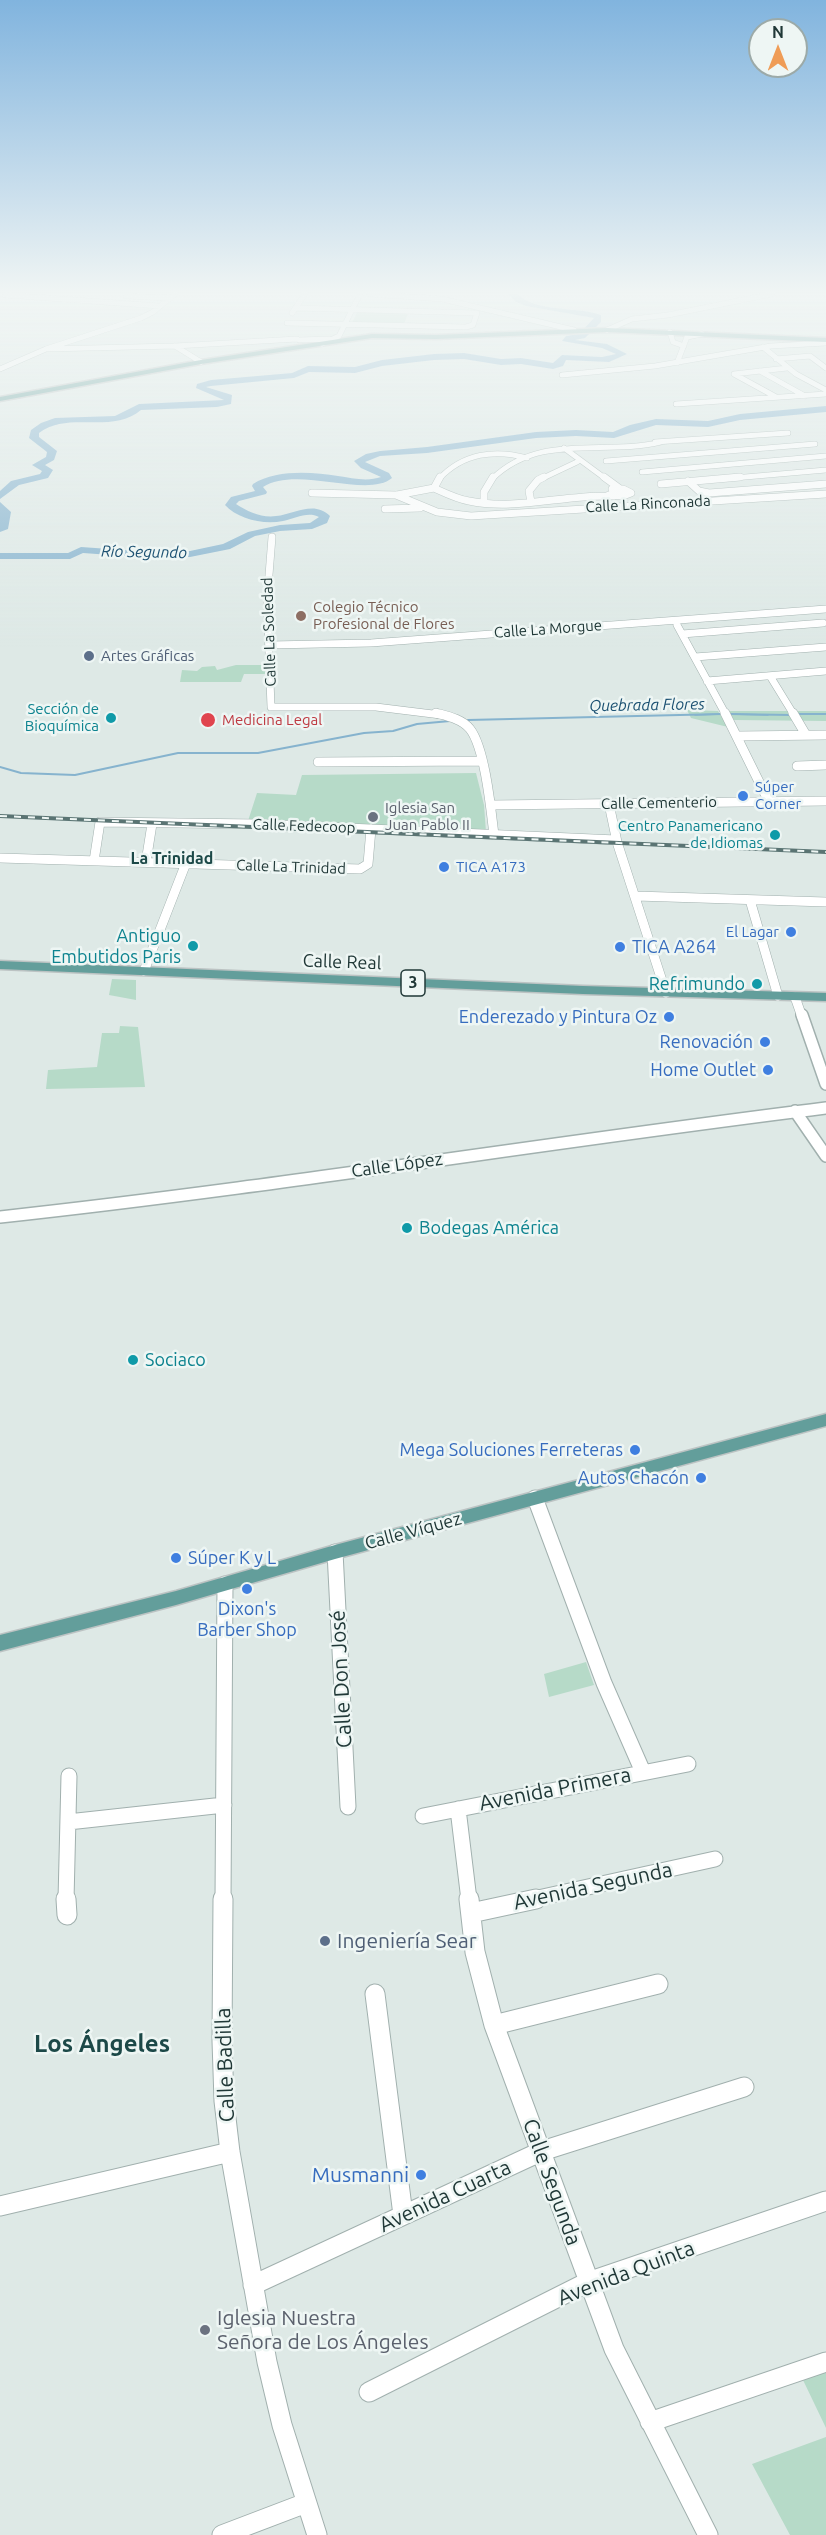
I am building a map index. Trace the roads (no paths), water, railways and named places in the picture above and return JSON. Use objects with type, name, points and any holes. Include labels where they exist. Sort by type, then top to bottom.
[{"type":"main road","name":"Calle Real","points":[[0,965],[666,993],[826,997]]},
{"type":"main road","name":"Calle Víquez","points":[[0,1643],[826,1420]]},
{"type":"street","points":[[484,503],[484,491],[493,477],[527,458],[549,452],[583,447],[650,445],[662,442],[788,434]]},
{"type":"street","points":[[551,440],[615,493],[624,506]]},
{"type":"street","points":[[606,461],[815,444]]},
{"type":"street","points":[[563,449],[615,493]]},
{"type":"street","points":[[734,449],[781,487]]},
{"type":"street","points":[[434,488],[437,478],[450,469],[486,453],[501,452],[527,458]]},
{"type":"street","points":[[642,472],[826,456]]},
{"type":"street","points":[[626,460],[663,486],[688,481],[826,470]]},
{"type":"street","points":[[531,502],[529,491],[532,485],[565,466],[577,462]]},
{"type":"street","points":[[565,466],[584,467]]},
{"type":"street","points":[[688,481],[699,491],[705,493],[826,484]]},
{"type":"street","points":[[663,486],[660,489],[665,503]]},
{"type":"street","points":[[312,493],[396,495],[434,488],[459,498],[484,503],[531,502],[615,493]]},
{"type":"street","name":"Calle La Rinconada","points":[[425,507],[438,512],[471,516],[826,494]]},
{"type":"street","points":[[396,495],[425,507]]},
{"type":"street","points":[[669,496],[673,503]]},
{"type":"street","points":[[385,509],[425,507]]},
{"type":"street","name":"Calle La Soledad","points":[[272,537],[267,567],[266,594],[271,707],[415,709],[446,715],[467,726],[473,735],[492,805],[494,835]]},
{"type":"street","name":"Calle La Morgue","points":[[270,645],[362,643],[826,609]]},
{"type":"street","points":[[682,634],[823,624]]},
{"type":"street","points":[[677,625],[738,736],[769,802]]},
{"type":"street","points":[[695,657],[826,647]]},
{"type":"street","points":[[707,681],[826,671]]},
{"type":"street","points":[[770,676],[806,735]]},
{"type":"street","points":[[738,736],[826,735]]},
{"type":"street","points":[[318,762],[480,761]]},
{"type":"street","points":[[797,766],[826,765]]},
{"type":"street","name":"Calle Cementerio","points":[[492,805],[826,801]]},
{"type":"street","points":[[609,804],[616,840],[666,993]]},
{"type":"street","name":"Calle Fedecoop","points":[[94,861],[100,822],[220,823],[616,840]]},
{"type":"street","points":[[146,862],[152,824]]},
{"type":"street","name":"Calle La Trinidad","points":[[186,863],[360,869],[368,864],[371,829]]},
{"type":"street","points":[[0,858],[186,863],[144,971]]},
{"type":"street","points":[[636,896],[826,902]]},
{"type":"street","points":[[750,900],[778,996]]},
{"type":"street","points":[[795,997],[826,1084]]},
{"type":"street","name":"Calle López","points":[[0,1217],[158,1199],[826,1108]]},
{"type":"street","points":[[795,1111],[826,1156]]},
{"type":"street","points":[[535,1498],[604,1683],[643,1772]]},
{"type":"street","name":"Calle Don José","points":[[335,1552],[348,1807]]},
{"type":"street","name":"Calle Badilla","points":[[225,1584],[222,2041],[224,2101],[230,2152],[277,2404],[317,2535]]},
{"type":"street","name":"Avenida Primera","points":[[423,1816],[688,1764]]},
{"type":"street","points":[[67,1915],[65,1876],[69,1776]]},
{"type":"street","points":[[68,1822],[224,1805]]},
{"type":"street","name":"Calle Segunda","points":[[458,1809],[475,1952],[494,2025],[614,2349],[708,2535]]},
{"type":"street","name":"Avenida Segunda","points":[[471,1913],[715,1858]]},
{"type":"street","points":[[494,2025],[658,1984]]},
{"type":"street","points":[[375,1994],[403,2215]]},
{"type":"street","name":"Avenida Cuarta","points":[[254,2285],[542,2151],[744,2087]]},
{"type":"street","points":[[0,2206],[230,2152]]},
{"type":"street","name":"Avenida Quinta","points":[[369,2392],[588,2282],[826,2201]]},
{"type":"street","points":[[650,2422],[826,2362]]},
{"type":"street","points":[[222,2535],[306,2503]]},
{"type":"waterway","points":[[0,496],[15,483],[44,476],[48,470],[37,465],[51,458],[52,451],[34,438],[34,432],[44,425],[67,419],[117,419],[131,412]]},
{"type":"waterway","name":"Río Segundo","points":[[0,556],[70,556],[81,550],[138,554],[190,554],[226,547],[252,534],[280,528],[312,526],[323,521],[325,516],[309,511],[270,520],[248,515],[230,505],[235,499],[262,492],[257,486],[272,479],[309,477],[375,482],[387,478],[359,461],[380,454],[438,449],[536,435],[576,433],[614,435],[633,427],[656,422],[708,424],[740,417],[791,412]]},
{"type":"waterway","points":[[0,505],[6,512],[3,529],[0,529]]},
{"type":"waterway","name":"Quebrada Flores","points":[[468,720],[722,714],[695,715]]},
{"type":"waterway","name":"Quebrada Flores","points":[[768,715],[729,714],[791,715]]},
{"type":"waterway","name":"Quebrada Flores","points":[[798,714],[826,714]]},
{"type":"waterway","name":"Quebrada Flores","points":[[0,767],[21,773],[75,775],[178,753],[258,753],[364,733],[393,731],[417,724],[450,721]]},
{"type":"railway","points":[[0,816],[826,852]]},
{"type":"place","name":"Colegio Técnico Profesional de Flores","points":[[301,616]]},
{"type":"place","name":"Artes Gráficas","points":[[89,656]]},
{"type":"place","name":"Sección de Bioquímica","points":[[111,718]]},
{"type":"place","name":"Medicina Legal","points":[[208,720]]},
{"type":"place","name":"Súper Corner","points":[[743,796]]},
{"type":"place","name":"Iglesia San Juan Pablo II","points":[[373,817]]},
{"type":"place","name":"Centro Panamericano de Idiomas","points":[[775,835]]},
{"type":"place","name":"TICA A173","points":[[444,867]]},
{"type":"place","name":"El Lagar","points":[[791,932]]},
{"type":"place","name":"Antiguo Embutidos Paris","points":[[193,946]]},
{"type":"place","name":"TICA A264","points":[[620,947]]},
{"type":"place","name":"Refrimundo","points":[[757,984]]},
{"type":"place","name":"Enderezado y Pintura Oz","points":[[669,1017]]},
{"type":"place","name":"Renovación","points":[[765,1042]]},
{"type":"place","name":"Home Outlet","points":[[768,1070]]},
{"type":"place","name":"Bodegas América","points":[[407,1228]]},
{"type":"place","name":"Sociaco","points":[[133,1360]]},
{"type":"place","name":"Mega Soluciones Ferreteras","points":[[635,1450]]},
{"type":"place","name":"Autos Chacón","points":[[701,1478]]},
{"type":"place","name":"Súper K y L","points":[[176,1558]]},
{"type":"place","name":"Dixon's Barber Shop","points":[[247,1589]]},
{"type":"place","name":"Ingeniería Sear","points":[[325,1941]]},
{"type":"place","name":"Musmanni","points":[[421,2175]]},
{"type":"place","name":"Iglesia Nuestra Señora de Los Ángeles","points":[[205,2330]]},
{"type":"district","name":"La Trinidad","points":[[172,859]]},
{"type":"district","name":"Los Ángeles","points":[[102,2044]]}]
